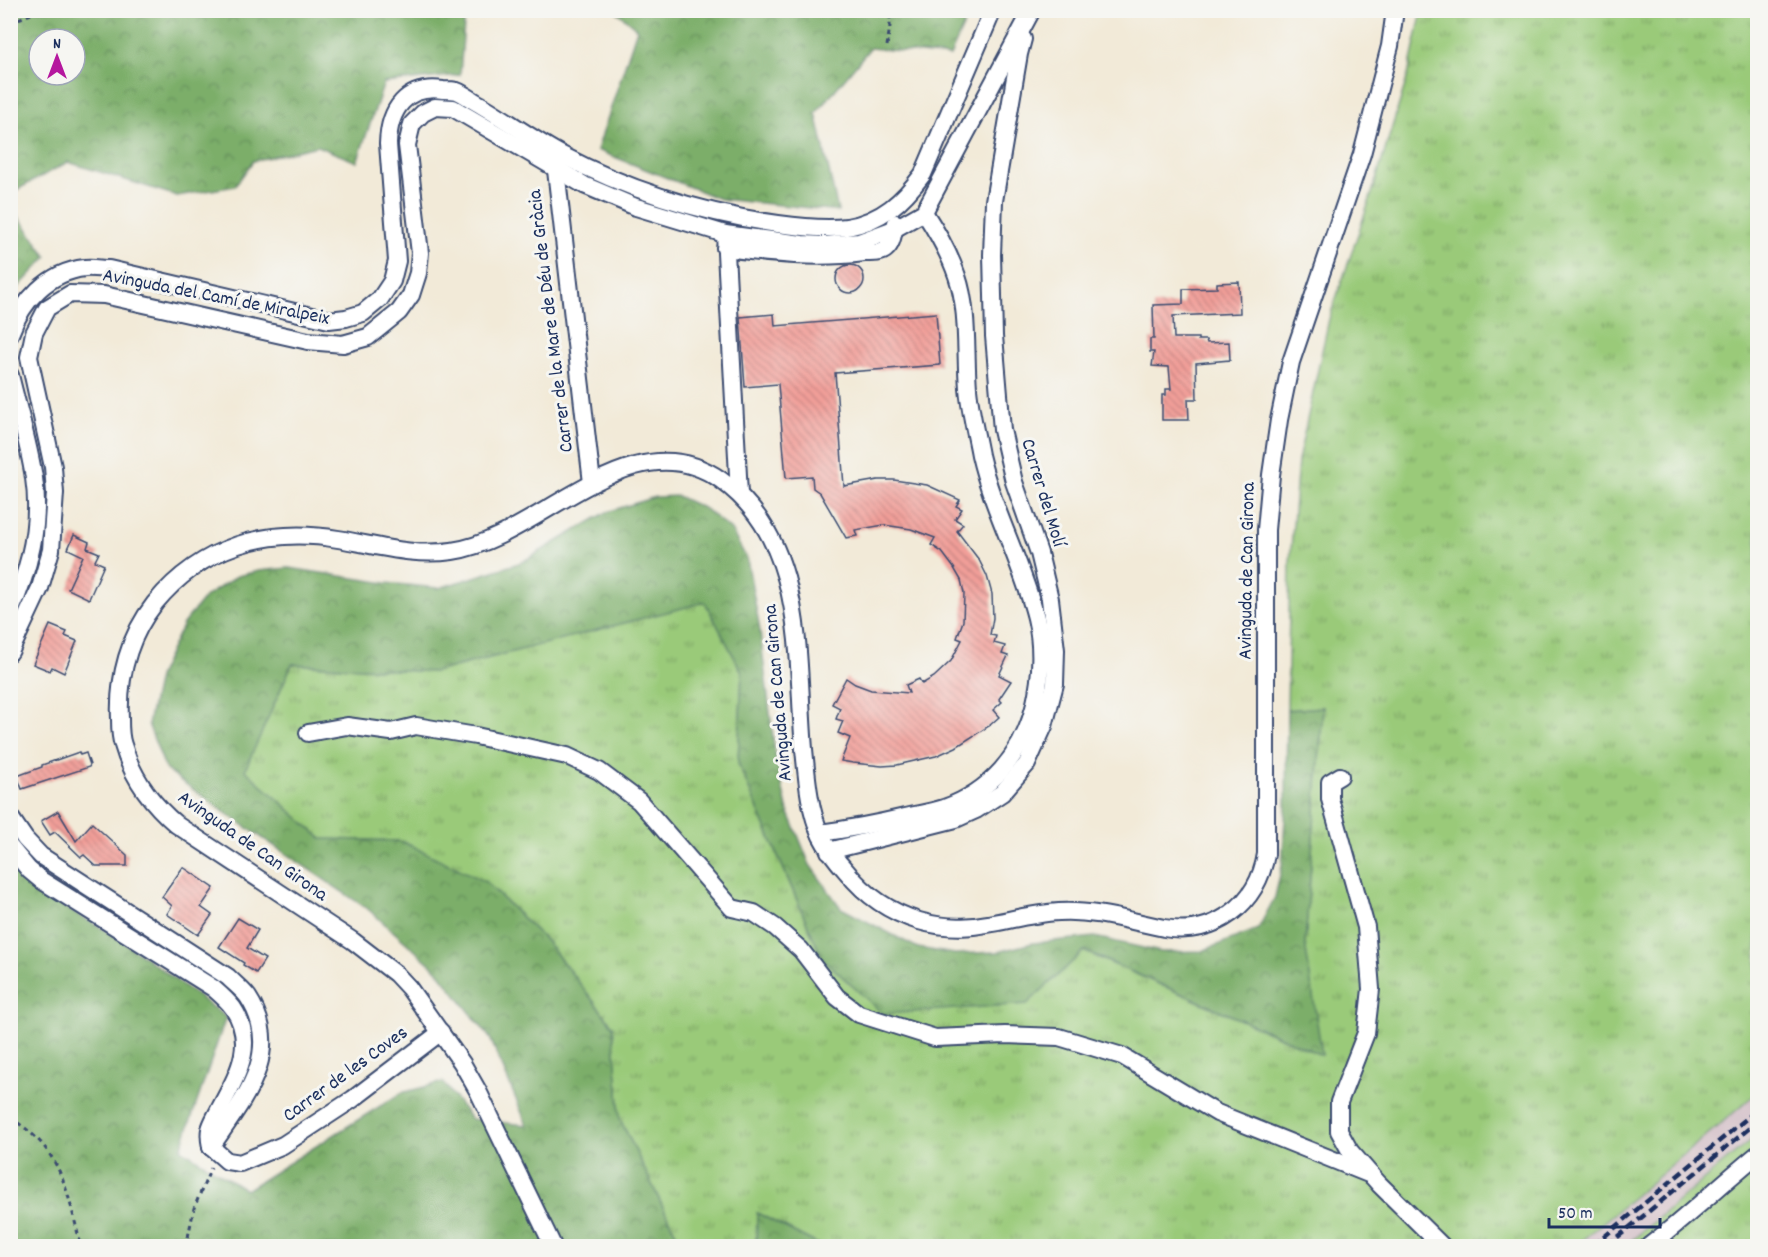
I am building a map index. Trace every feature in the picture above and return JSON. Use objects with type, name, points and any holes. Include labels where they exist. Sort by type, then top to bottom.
[{"type":"street","name":"Avinguda del Camí de Miralpeix","points":[[10,652],[40,588],[51,550],[55,493],[52,467],[29,357],[34,333],[47,308],[70,294],[104,294],[308,341],[343,344],[368,337],[385,326],[399,312],[411,295],[418,273],[420,253],[407,145],[412,124],[423,113],[435,107],[453,108],[559,162],[681,204],[791,226],[847,227],[875,218],[890,209],[906,197],[923,174],[993,10]]},
{"type":"street","points":[[820,833],[865,826],[943,808],[971,796],[990,783],[1011,760],[1031,719],[1041,668],[1036,618],[983,467],[969,390],[963,301],[958,277],[949,255],[924,212],[1032,10]]},
{"type":"street","name":"Carrer del Molí","points":[[829,851],[956,819],[976,810],[1002,793],[1027,764],[1044,726],[1055,684],[1056,650],[1050,599],[1039,553],[1014,482],[1002,430],[994,336],[992,255],[994,201],[1019,54],[1032,10]]},
{"type":"street","name":"Avinguda de Can Girona","points":[[553,1246],[478,1091],[441,1032],[409,988],[353,941],[177,825],[159,810],[132,769],[121,741],[120,697],[124,664],[142,620],[165,591],[188,571],[233,546],[261,538],[289,534],[338,539],[407,551],[451,552],[492,540],[592,483],[632,466],[671,462],[689,465],[706,471],[739,494],[764,528],[783,565],[792,595],[796,625],[807,783],[820,833],[829,851],[855,883],[895,913],[948,927],[982,927],[1049,913],[1078,912],[1184,930],[1219,921],[1249,897],[1264,870],[1266,854],[1266,530],[1279,420],[1291,362],[1362,154],[1390,46],[1395,10]]},
{"type":"street","name":"Avinguda del Camí de Miralpeix","points":[[10,334],[25,305],[36,292],[50,281],[84,268],[109,269],[329,320],[363,313],[380,299],[392,281],[397,261],[388,128],[400,103],[411,94],[424,89],[457,91],[559,162],[584,185],[725,241],[769,240],[824,245],[859,242],[894,229],[924,212]]},
{"type":"street","name":"Carrer de la Mare de Déu de Gràcia","points":[[559,162],[592,483]]},
{"type":"street","points":[[739,494],[725,241],[798,256],[882,252],[887,249],[891,241],[906,197]]},
{"type":"street","points":[[10,375],[34,479],[36,518],[21,588],[10,612]]},
{"type":"street","points":[[308,733],[346,726],[391,732],[416,726],[476,736],[567,756],[599,771],[639,801],[732,908],[754,913],[775,927],[801,950],[837,997],[859,1014],[935,1038],[1005,1035],[1059,1037],[1122,1056],[1217,1113],[1371,1175]]},
{"type":"street","points":[[1340,776],[1330,782],[1330,800],[1366,927],[1371,990],[1366,1032],[1339,1102],[1339,1131],[1350,1151],[1371,1175],[1442,1246]]},
{"type":"street","points":[[10,817],[41,856],[56,868],[228,977],[246,995],[260,1022],[262,1045],[260,1062],[254,1081],[215,1152]]},
{"type":"street","points":[[10,848],[41,880],[213,988],[233,1007],[242,1026],[243,1061],[208,1132],[215,1152]]},
{"type":"street","name":"Carrer de les Coves","points":[[215,1152],[227,1161],[240,1163],[284,1145],[353,1099],[441,1032]]},
{"type":"street","points":[[1649,1246],[1686,1218],[1727,1179],[1758,1154]]},
{"type":"path","points":[[10,22],[42,10]]},
{"type":"path","points":[[887,46],[890,10]]},
{"type":"path","points":[[10,1118],[34,1134],[49,1151],[64,1180],[81,1246]]},
{"type":"path","points":[[188,1246],[194,1208],[215,1152]]},
{"type":"shaded area","points":[[1757,1093],[1757,1135],[1625,1246],[1575,1246]]},
{"type":"green space","points":[[11,10],[465,10],[460,75],[384,83],[357,162],[317,146],[253,161],[235,186],[177,196],[68,162],[11,193]]},
{"type":"green space","points":[[616,11],[970,11],[950,56],[870,48],[816,113],[838,211],[720,199],[597,150],[637,29]]},
{"type":"green space","points":[[1422,11],[1757,11],[1757,1093],[1575,1246],[821,1246],[757,1213],[756,1246],[682,1246],[620,1119],[613,1026],[547,942],[486,882],[401,841],[322,839],[244,770],[292,664],[435,672],[705,602],[742,672],[738,763],[822,958],[1026,1004],[1083,951],[1321,1055],[1305,943],[1323,707],[1287,710],[1290,562],[1298,461],[1329,319],[1372,193],[1408,75]]},
{"type":"green space","points":[[11,206],[47,257],[10,295]]},
{"type":"green space","points":[[677,496],[705,509],[731,530],[747,559],[759,624],[775,753],[787,808],[810,865],[841,908],[918,948],[955,954],[997,952],[1033,943],[1095,937],[1161,952],[1202,951],[1258,929],[1275,897],[1282,866],[1286,803],[1287,710],[1323,707],[1305,943],[1322,1055],[1084,951],[1027,1004],[883,1014],[822,958],[738,763],[742,672],[705,602],[435,672],[292,664],[245,770],[322,839],[401,841],[486,882],[547,942],[613,1026],[620,1119],[682,1246],[11,1246],[10,862],[42,894],[125,943],[226,1017],[181,1149],[246,1190],[401,1093],[443,1082],[471,1119],[527,1125],[490,1038],[437,970],[369,910],[166,770],[148,724],[158,677],[183,624],[205,597],[237,576],[289,568],[386,583],[439,588],[522,562],[607,512],[655,497]]},
{"type":"green space","points":[[1757,1135],[1757,1246],[1625,1246]]},
{"type":"green space","points":[[757,1213],[821,1246],[756,1246]]},
{"type":"building","points":[[850,265],[860,269],[864,279],[860,289],[850,293],[840,289],[836,279],[840,269]]},
{"type":"building","points":[[1239,282],[1240,313],[1173,316],[1174,338],[1198,338],[1198,340],[1206,340],[1207,343],[1229,342],[1230,360],[1196,363],[1197,399],[1188,399],[1189,420],[1162,420],[1162,395],[1166,395],[1166,389],[1171,389],[1169,367],[1152,366],[1154,352],[1150,352],[1150,339],[1154,339],[1153,305],[1183,304],[1183,289],[1217,288],[1217,283]]},
{"type":"building","points":[[936,313],[940,365],[835,373],[844,486],[878,480],[894,480],[927,485],[960,500],[956,506],[962,509],[955,519],[963,524],[957,531],[979,560],[987,576],[992,594],[993,618],[990,635],[996,636],[994,643],[1005,646],[1002,654],[1008,656],[999,675],[1011,681],[999,699],[1002,702],[993,710],[999,717],[956,747],[936,756],[897,765],[882,766],[841,761],[850,738],[838,733],[843,721],[836,719],[840,708],[832,704],[846,678],[871,690],[909,693],[906,685],[919,679],[922,684],[934,677],[951,661],[962,640],[957,638],[963,621],[964,593],[961,580],[954,568],[942,552],[931,545],[935,538],[911,529],[884,525],[855,530],[857,536],[846,538],[820,493],[813,488],[812,476],[786,478],[778,384],[745,387],[740,317],[774,314],[775,326]]},
{"type":"building","points":[[74,535],[89,542],[87,548],[99,553],[95,561],[104,565],[89,599],[68,589],[83,556],[68,549]]},
{"type":"building","points":[[50,625],[67,632],[65,636],[77,641],[64,673],[52,667],[50,671],[33,664]]},
{"type":"building","points":[[79,752],[80,755],[86,753],[89,767],[22,789],[17,776]]},
{"type":"building","points":[[58,811],[76,841],[92,823],[127,855],[127,866],[96,866],[84,855],[81,857],[55,832],[50,835],[41,821]]},
{"type":"building","points":[[183,867],[214,888],[201,907],[212,915],[198,935],[167,914],[172,906],[162,897]]},
{"type":"building","points":[[238,918],[258,930],[247,948],[265,959],[256,973],[219,947]]},
{"type":"railway","points":[[1593,1246],[1758,1109]]},
{"type":"railway","points":[[1607,1246],[1758,1121]]}]
